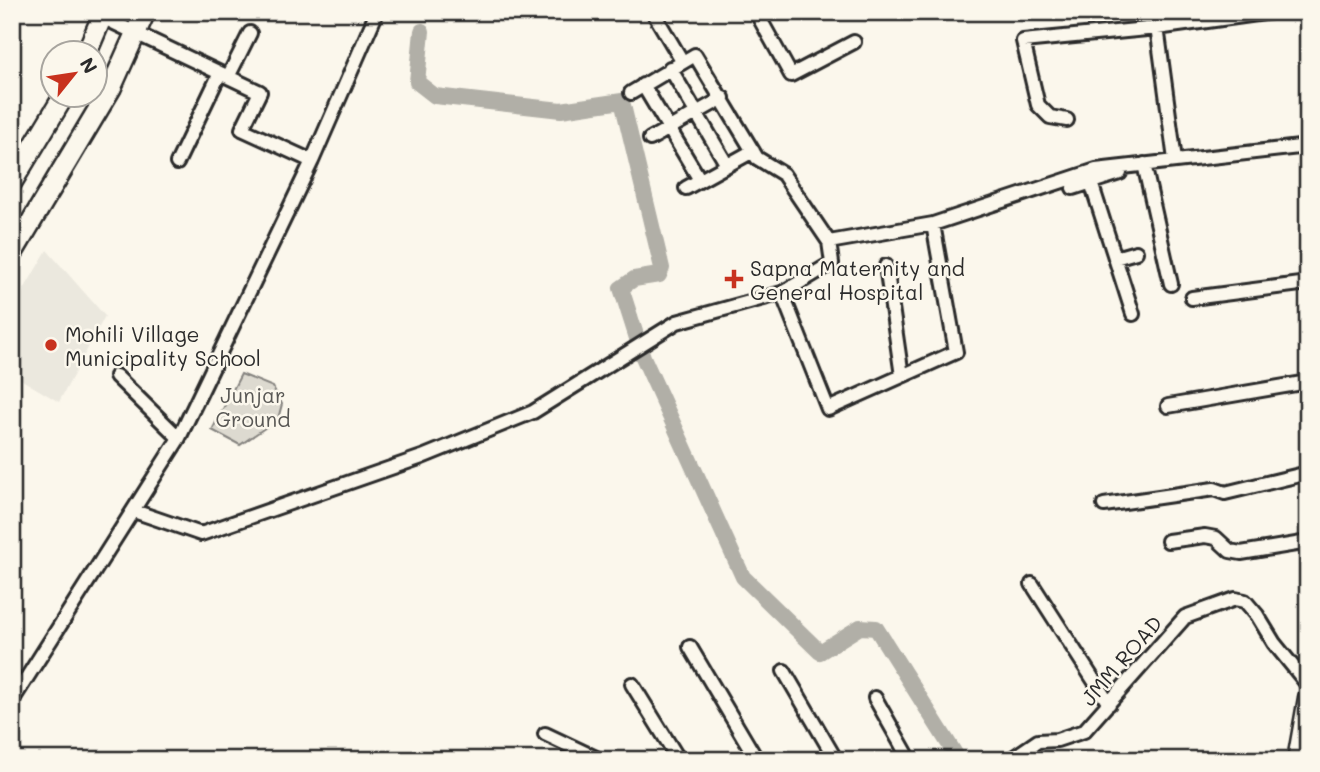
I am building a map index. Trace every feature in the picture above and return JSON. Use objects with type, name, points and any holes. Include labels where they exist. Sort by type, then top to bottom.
[{"type":"main road","points":[[12,254],[111,88],[145,12]]},
{"type":"main road","points":[[94,38],[103,15]]},
{"type":"main road","points":[[14,174],[56,108]]},
{"type":"main road","points":[[1298,753],[1308,698]]},
{"type":"street","points":[[12,701],[179,438],[312,161],[376,12]]},
{"type":"street","points":[[653,12],[682,61]]},
{"type":"street","points":[[756,12],[791,75],[854,43]]},
{"type":"street","points":[[1155,12],[1175,160]]},
{"type":"street","points":[[1067,120],[1050,117],[1038,105],[1023,41],[1157,28],[1195,18],[1272,12]]},
{"type":"street","points":[[103,15],[260,92],[242,130],[312,161]]},
{"type":"street","points":[[177,163],[224,75],[250,33]]},
{"type":"street","points":[[134,511],[201,534],[422,457],[533,412],[677,323],[782,293],[832,263],[829,242],[783,174],[757,158],[695,55],[631,93]]},
{"type":"street","points":[[670,68],[727,165]]},
{"type":"street","points":[[643,85],[700,180]]},
{"type":"street","points":[[650,139],[723,98]]},
{"type":"street","points":[[829,242],[933,224],[1144,164],[1308,146]]},
{"type":"street","points":[[686,188],[753,151]]},
{"type":"street","points":[[1144,164],[1171,284]]},
{"type":"street","points":[[1073,188],[1089,178],[1119,173]]},
{"type":"street","points":[[1089,178],[1133,314]]},
{"type":"street","points":[[782,293],[828,409],[956,352],[933,224]]},
{"type":"street","points":[[1115,258],[1136,251]]},
{"type":"street","points":[[886,266],[902,376]]},
{"type":"street","points":[[1192,299],[1308,283]]},
{"type":"street","points":[[116,376],[179,438]]},
{"type":"street","points":[[1168,406],[1308,382]]},
{"type":"street","points":[[1104,505],[1214,489],[1225,493],[1308,474]]},
{"type":"street","points":[[1168,541],[1205,536],[1216,538],[1230,551],[1241,553],[1308,542]]},
{"type":"street","points":[[1032,583],[1109,704]]},
{"type":"street","name":"JMM ROAD","points":[[1010,760],[1038,741],[1057,740],[1084,730],[1185,617],[1235,599],[1245,601],[1257,615],[1274,643],[1308,685]]},
{"type":"street","points":[[690,647],[757,760]]},
{"type":"street","points":[[784,671],[836,760]]},
{"type":"street","points":[[632,684],[679,760]]},
{"type":"street","points":[[876,698],[911,760]]},
{"type":"street","points":[[545,734],[600,760]]},
{"type":"shaded area","name":"Mohili Village Municipality School","points":[[47,250],[105,316],[59,402],[12,374],[12,310]]},
{"type":"green space","name":"Junjar Ground","points":[[241,374],[273,387],[282,404],[278,419],[240,445],[212,430]]},
{"type":"waterway","points":[[422,31],[417,82],[435,96],[561,110],[622,101],[662,268],[659,275],[634,279],[621,288],[643,357],[743,577],[820,652],[860,627],[876,628],[959,760]]},
{"type":"place","name":"Sapna Maternity and General Hospital","points":[[734,279]]},
{"type":"place","name":"Mohili Village Municipality School","points":[[51,345]]}]
